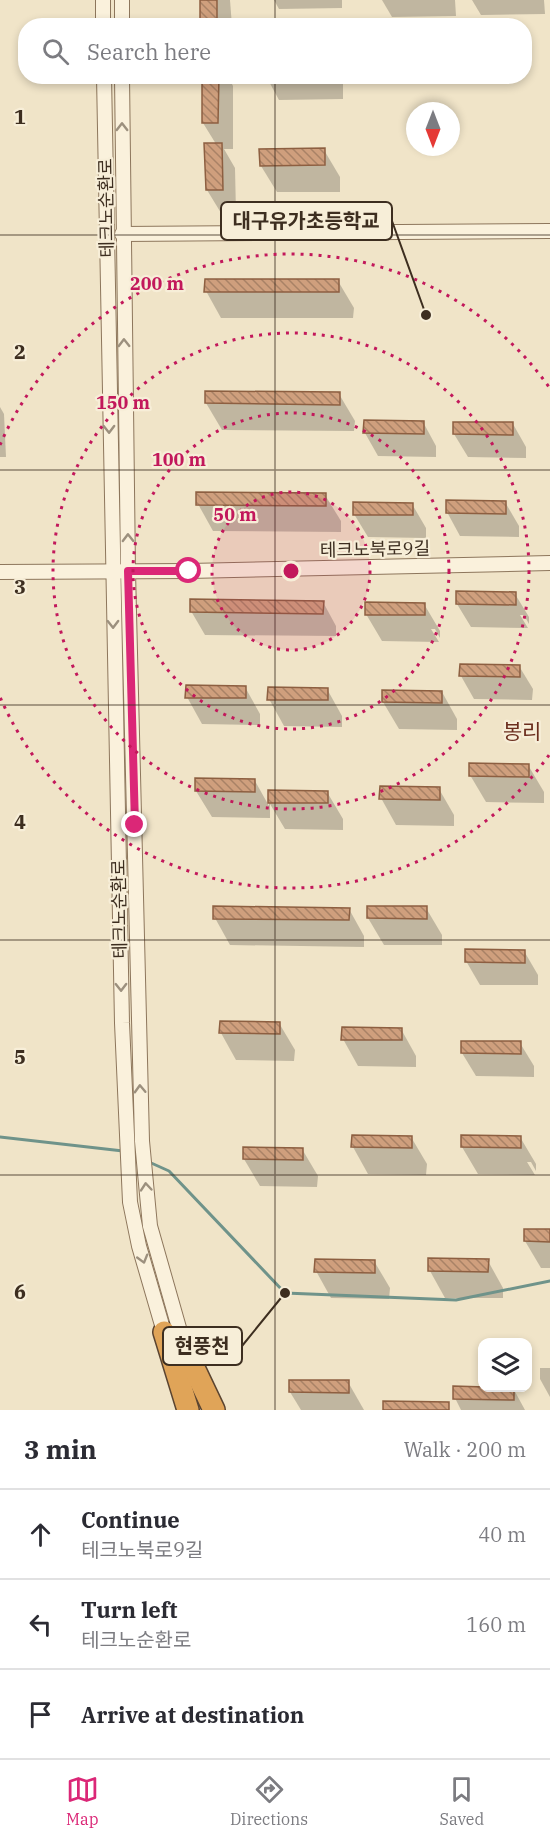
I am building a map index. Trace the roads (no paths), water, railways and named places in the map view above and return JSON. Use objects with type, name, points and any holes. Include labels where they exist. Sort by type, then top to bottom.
[{"type":"highway","points":[[164,1332],[169,1393],[176,1410]]},
{"type":"highway","name":"테크노순환로","points":[[164,1332],[189,1410]]},
{"type":"highway","points":[[185,1349],[214,1410]]},
{"type":"highway","name":"테크노순환로","points":[[185,1349],[202,1410]]},
{"type":"street","points":[[103,0],[103,18]]},
{"type":"street","points":[[122,0],[122,18]]},
{"type":"street","name":"테크노순환로","points":[[104,84],[122,1023],[130,1202],[139,1246],[164,1332]]},
{"type":"street","name":"테크노순환로","points":[[122,84],[122,234],[128,571],[143,1148],[150,1226],[185,1349]]},
{"type":"street","points":[[122,234],[550,231]]},
{"type":"street","name":"테크노북로9길","points":[[0,572],[112,572],[550,563]]},
{"type":"waterway","points":[[0,1137],[123,1151]]},
{"type":"waterway","points":[[149,1162],[169,1171],[285,1293],[456,1300],[550,1281]]},
{"type":"place","name":"대구유가초등학교","points":[[426,315]]},
{"type":"place","name":"현풍천","points":[[285,1293]]},
{"type":"district","name":"봉리","points":[[522,731]]}]
